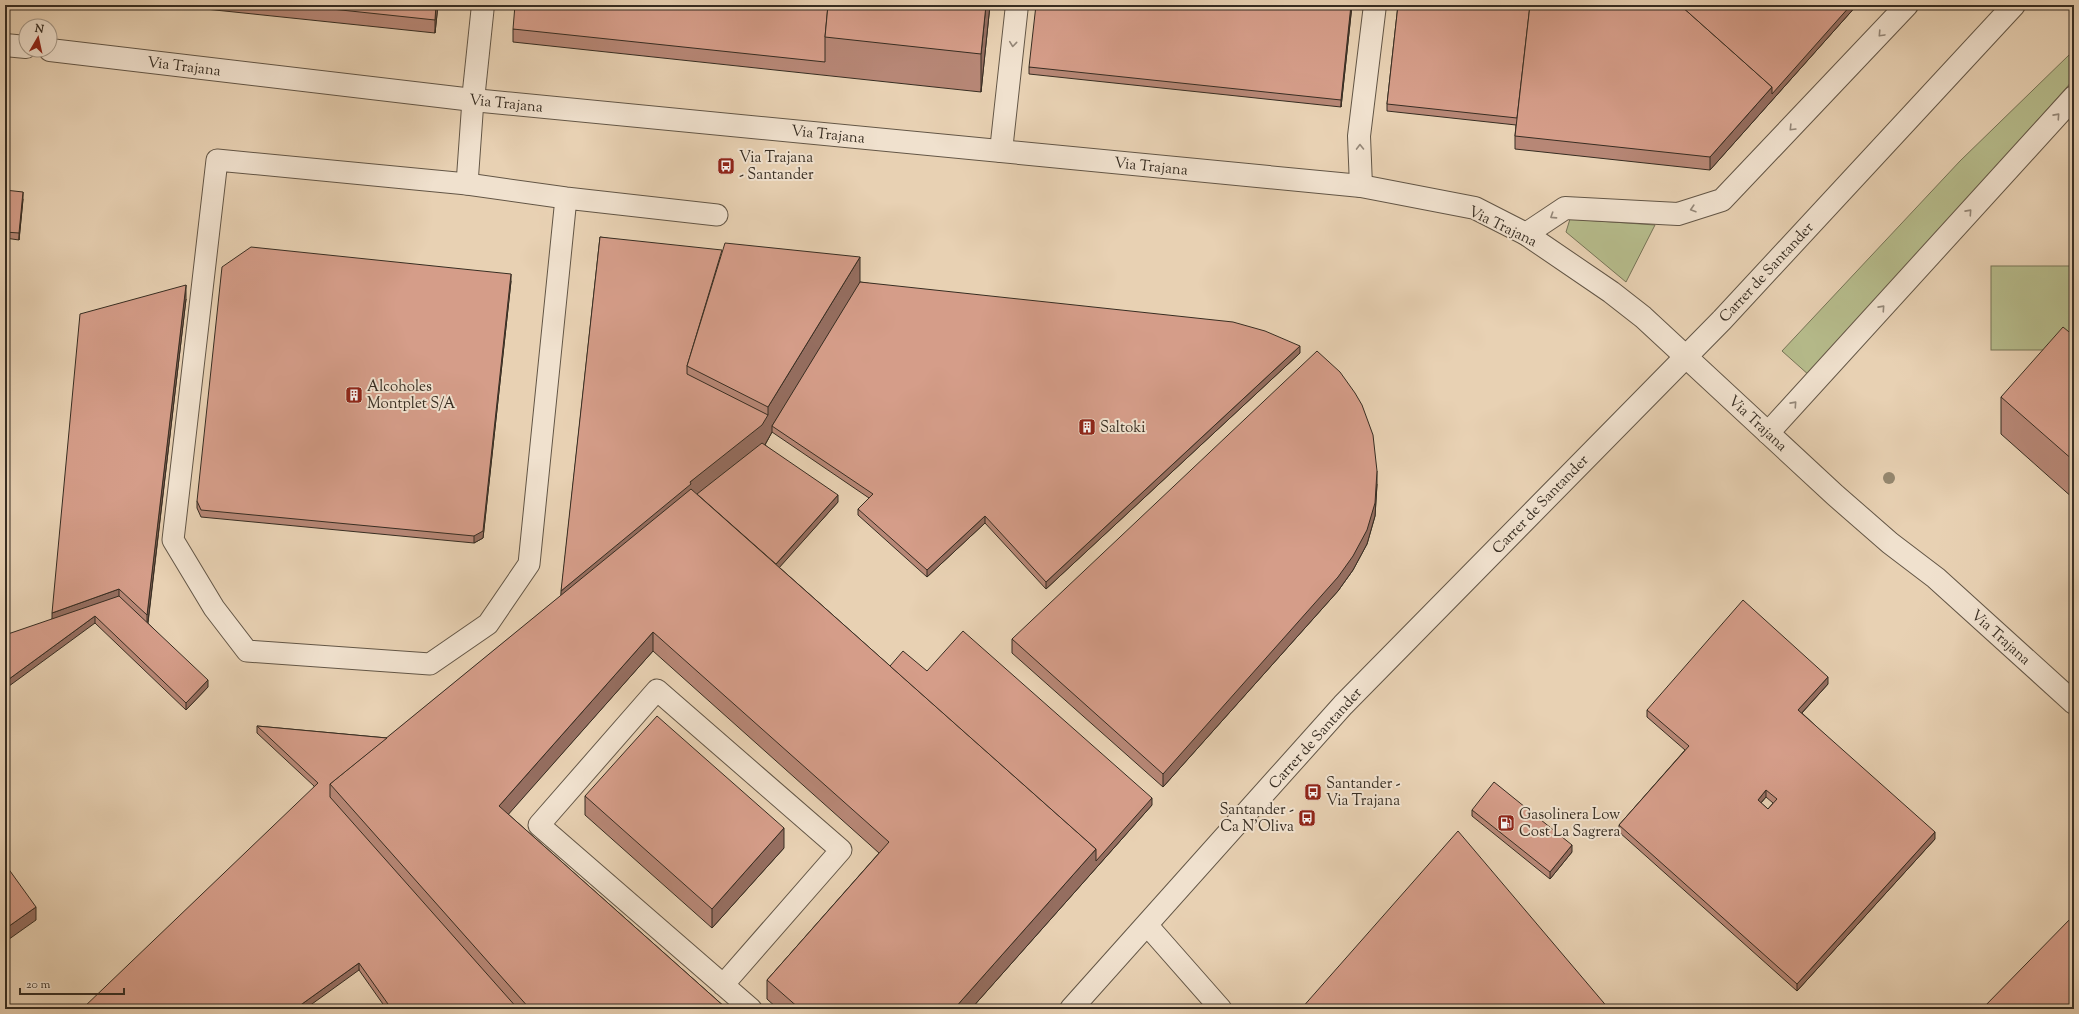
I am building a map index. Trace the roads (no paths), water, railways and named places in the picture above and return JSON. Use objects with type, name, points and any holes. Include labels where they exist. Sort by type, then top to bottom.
[{"type":"street","points":[[473,100],[483,5]]},
{"type":"street","points":[[1001,151],[1017,5]]},
{"type":"street","points":[[1361,186],[1360,136],[1375,5]]},
{"type":"street","points":[[1526,234],[1565,208],[1678,214],[1722,200],[1907,5]]},
{"type":"street","name":"Carrer de Santander","points":[[1071,1009],[1343,705],[1722,320],[2014,5]]},
{"type":"street","points":[[5,45],[18,46]]},
{"type":"street","name":"Via Trajana","points":[[58,51],[473,100],[1361,186],[1475,208],[1526,234],[1611,292],[1643,317],[1835,495],[1890,543],[1936,578],[2074,703]]},
{"type":"street","points":[[1768,433],[2074,97]]},
{"type":"lane","points":[[467,184],[473,100]]},
{"type":"lane","points":[[566,198],[529,564],[488,624],[430,664],[247,651],[214,608],[174,540],[217,160],[467,184],[566,198],[717,215]]},
{"type":"lane","points":[[723,985],[841,850],[656,690],[539,825],[723,985],[751,1009]]},
{"type":"lane","points":[[1147,924],[1221,1009]]},
{"type":"place","name":"Via Trajana - Santander","points":[[726,166]]},
{"type":"place","name":"Alcoholes Montplet S/A","points":[[354,395]]},
{"type":"place","name":"Saltoki","points":[[1087,427]]},
{"type":"place","name":"Santander - Via Trajana","points":[[1313,792]]},
{"type":"place","name":"Santander - Ca N'Oliva","points":[[1307,818]]},
{"type":"place","name":"Gasolinera Low Cost La Sagrera","points":[[1506,823]]}]
